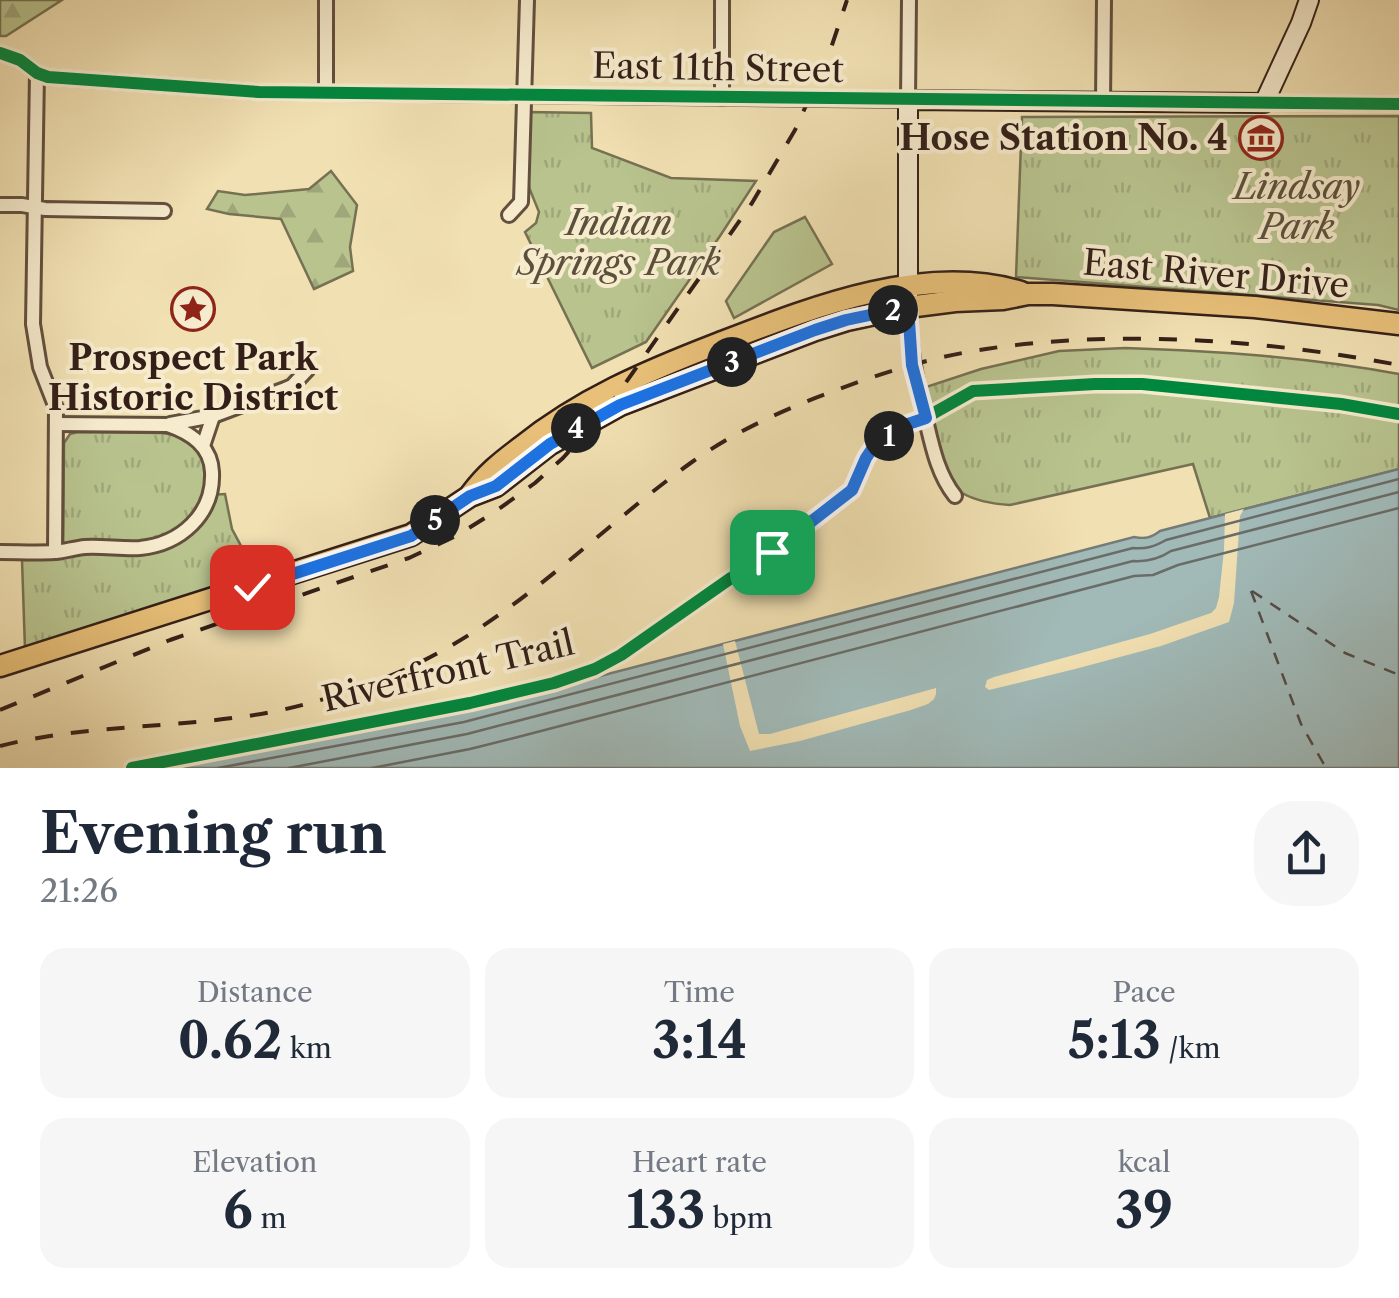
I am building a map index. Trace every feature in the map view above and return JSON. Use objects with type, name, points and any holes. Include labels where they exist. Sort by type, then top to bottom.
[{"type":"main road","name":"East River Drive","points":[[0,666],[411,536],[470,496],[496,486],[550,444],[620,405],[908,297],[955,301],[1028,294],[1255,307],[1399,324]]},
{"type":"street","points":[[326,0],[326,93]]},
{"type":"street","points":[[509,215],[521,202],[526,0]]},
{"type":"street","points":[[722,0],[722,98]]},
{"type":"street","points":[[909,0],[908,297],[912,365],[943,481],[956,496]]},
{"type":"street","points":[[1103,102],[1104,0]]},
{"type":"street","points":[[1264,103],[1310,0]]},
{"type":"street","name":"East 11th Street","points":[[1,53],[48,77],[259,92],[1399,104]]},
{"type":"street","points":[[37,72],[33,324],[40,367],[56,408],[55,552]]},
{"type":"street","points":[[0,205],[164,211]]},
{"type":"street","points":[[56,424],[168,424],[214,416],[292,386],[308,369]]},
{"type":"street","points":[[203,446],[214,416]]},
{"type":"street","points":[[0,552],[137,548],[156,545],[188,529],[210,500],[212,465],[203,446],[190,434],[168,424]]},
{"type":"green space","points":[[0,0],[62,0],[6,36],[0,36]]},
{"type":"green space","name":"Indian Springs Park","points":[[528,112],[591,113],[592,148],[671,178],[756,181],[646,342],[592,368],[525,232],[536,223],[539,212],[528,185]]},
{"type":"green space","name":"Lindsay Park","points":[[1399,116],[1399,310],[1378,305],[1016,277],[1022,117]]},
{"type":"green space","points":[[331,171],[357,205],[350,247],[353,271],[314,289],[281,219],[207,209],[218,191],[245,195],[309,189]]},
{"type":"green space","points":[[805,217],[832,264],[734,318],[726,301],[774,232]]},
{"type":"green space","points":[[1125,348],[1262,356],[1399,374],[1399,469],[1210,518],[1193,464],[1010,505],[973,498],[955,486],[938,444],[926,387],[981,369],[1059,351]]},
{"type":"green space","points":[[162,433],[194,445],[203,461],[207,495],[225,494],[232,529],[256,574],[25,649],[22,560],[63,559],[64,443],[70,434]]},
{"type":"water","points":[[1399,469],[1399,768],[165,768],[462,712]]},
{"type":"pier","points":[[1244,509],[1240,516],[1234,603],[1229,622],[1161,646],[1075,669],[989,690],[985,687],[987,680],[994,677],[1211,613],[1219,597],[1225,514]]},
{"type":"pier","points":[[735,641],[759,734],[936,688],[936,694],[928,704],[911,710],[750,751],[740,726],[723,644]]},
{"type":"ferry route","points":[[1251,591],[1301,724],[1326,768]]},
{"type":"ferry route","points":[[1252,591],[1345,653],[1399,675]]},
{"type":"railway","points":[[0,710],[170,640],[409,558],[456,536],[535,483],[610,405],[752,203],[795,130],[828,57],[847,0]]},
{"type":"railway","points":[[0,746],[69,733],[277,711],[339,695],[399,672],[440,652],[516,603],[656,489],[724,442],[809,401],[925,361],[1037,343],[1140,339],[1297,349],[1399,365]]},
{"type":"cycle path","points":[[0,53],[48,77],[259,92],[1399,104]]},
{"type":"cycle path","name":"Riverfront Trail","points":[[132,768],[470,703],[595,669],[771,553],[852,490],[876,443],[973,391],[1142,384],[1341,404],[1399,414]]},
{"type":"place","name":"Hose Station No. 4","points":[[1261,138]]},
{"type":"place","name":"Prospect Park Historic District","points":[[193,309]]},
{"type":"route","points":[[252,587],[411,536],[470,496],[496,486],[582,424],[647,393],[815,330],[908,307],[912,365],[926,418],[876,443],[852,490],[772,552]]}]
